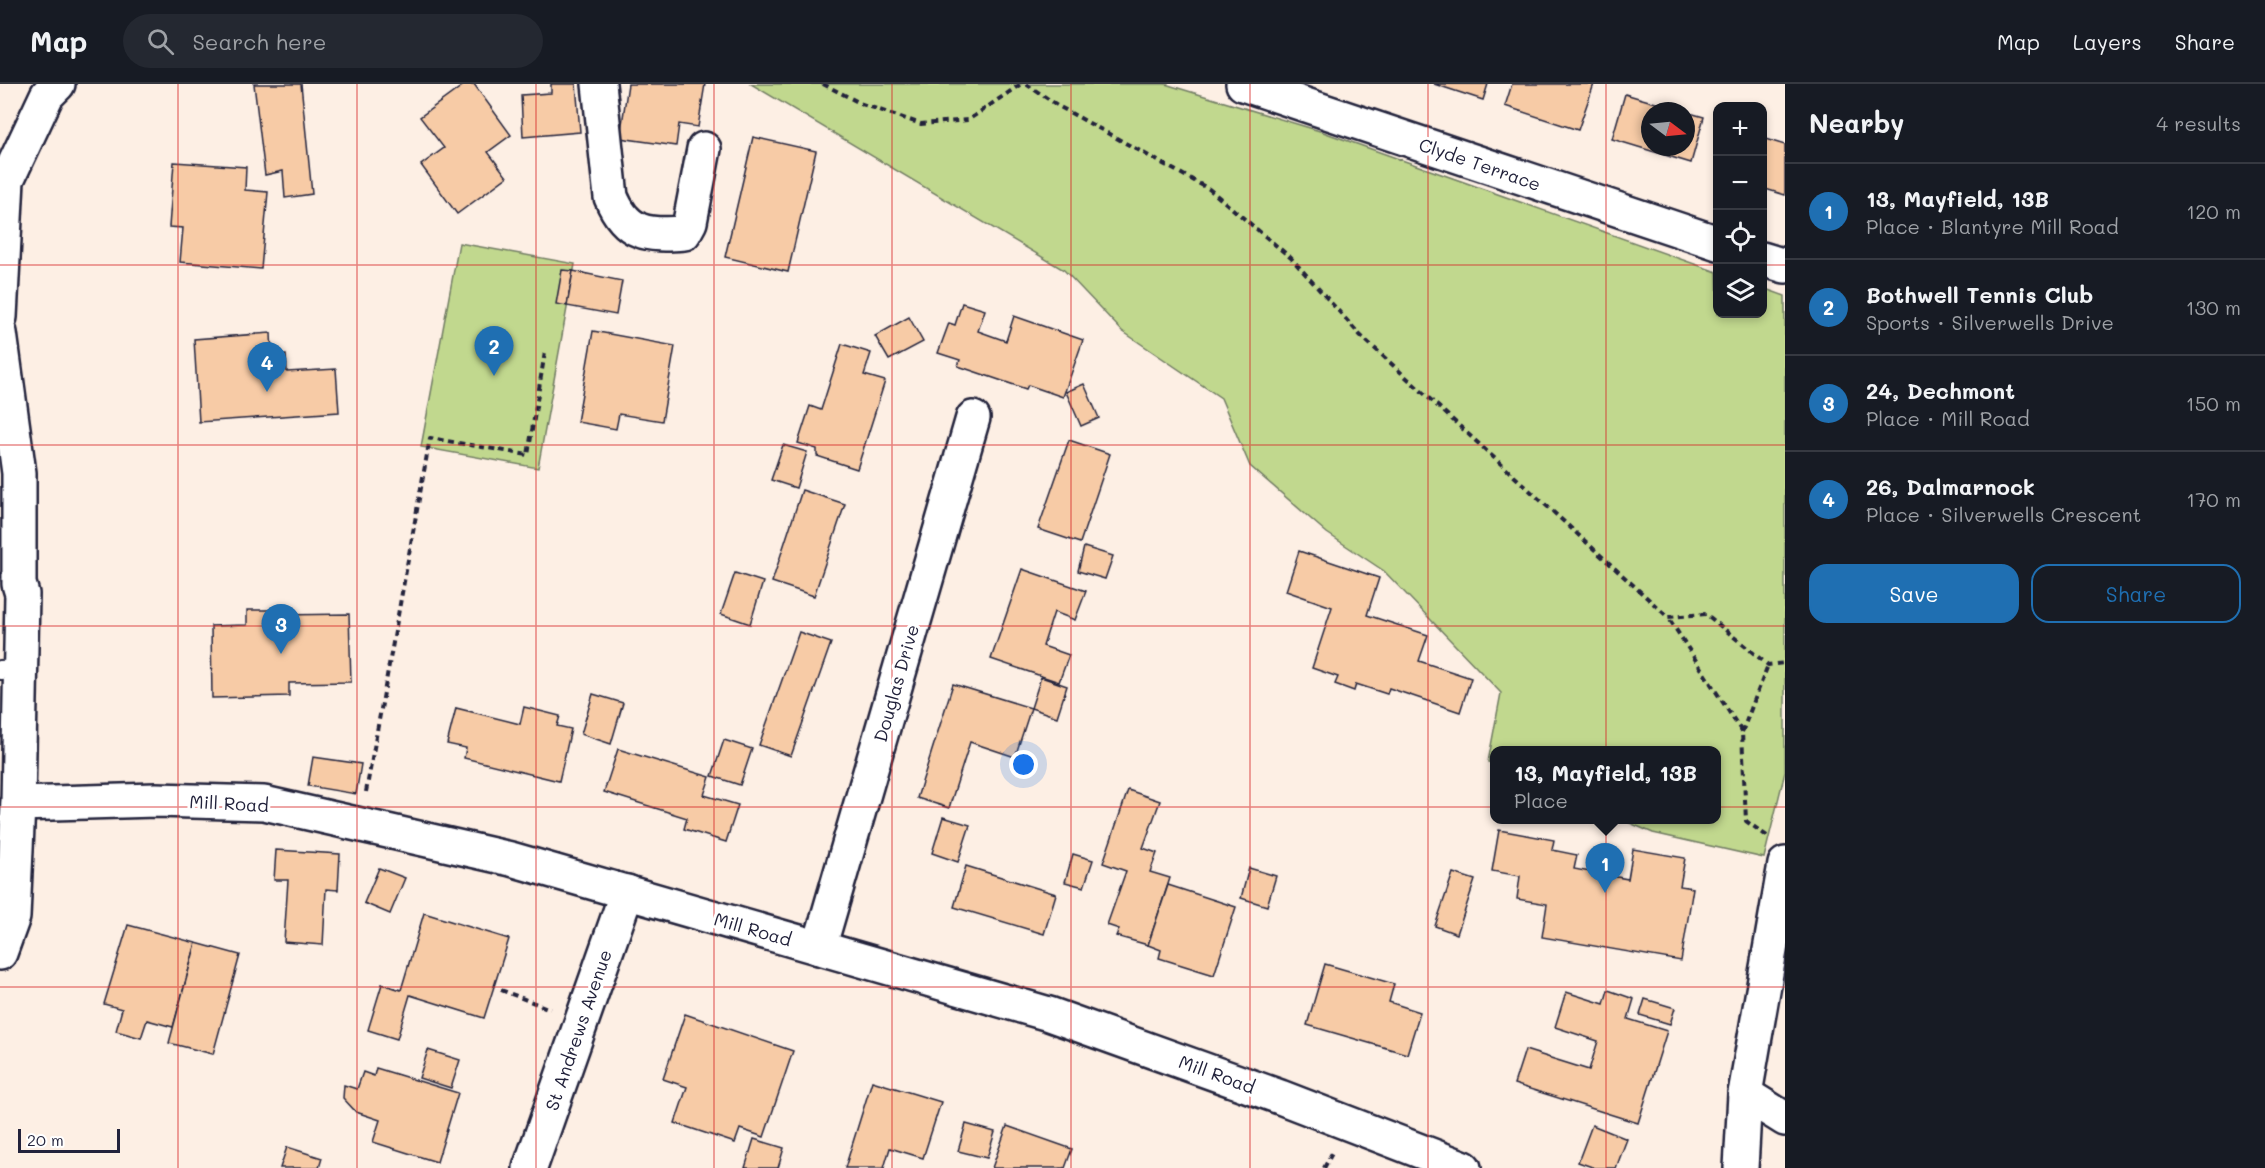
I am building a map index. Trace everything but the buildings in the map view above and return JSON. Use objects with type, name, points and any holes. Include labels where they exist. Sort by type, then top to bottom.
[{"type":"street","points":[[0,317],[3,178],[47,95],[58,84]]},
{"type":"street","points":[[599,84],[611,197],[617,212],[632,228],[662,235],[684,233],[690,222],[704,149]]},
{"type":"street","name":"Clyde Terrace","points":[[1243,84],[1713,241]]},
{"type":"street","points":[[1767,260],[1785,266]]},
{"type":"street","points":[[0,333],[19,473],[9,584],[22,594],[11,670],[18,804],[13,917],[0,953]]},
{"type":"street","name":"Douglas Drive","points":[[819,948],[973,418]]},
{"type":"street","name":"Mill Road","points":[[18,804],[156,800],[264,803],[511,860],[1049,1014],[1280,1097],[1464,1168]]},
{"type":"street","points":[[1741,1168],[1745,1094],[1785,864]]},
{"type":"street","name":"St Andrews Avenue","points":[[530,1168],[627,892]]},
{"type":"street","points":[[1745,1094],[1785,1119]]},
{"type":"path","points":[[823,84],[862,104],[921,124],[968,120],[1021,84]]},
{"type":"path","points":[[1026,84],[1060,107],[1209,189],[1292,258],[1360,335],[1668,617],[1742,732]]},
{"type":"path","points":[[361,825],[430,438],[528,455],[545,352]]},
{"type":"path","points":[[1668,617],[1706,614],[1768,665],[1785,663]]},
{"type":"path","points":[[1746,821],[1742,732],[1768,665]]},
{"type":"path","points":[[501,990],[582,1021]]},
{"type":"green space","points":[[751,84],[1165,84],[1323,132],[1713,271],[1713,318],[1767,318],[1767,289],[1785,296],[1785,772],[1764,858],[1653,833],[1632,824],[1721,824],[1721,746],[1491,746],[1501,693],[1384,571],[1327,533],[1250,466],[1221,398],[1122,331],[1064,270]]},
{"type":"green space","points":[[459,243],[575,264],[538,468],[421,447]]},
{"type":"place","name":"Bothwell Tennis Club","points":[[494,376]]},
{"type":"place","name":"26, Dalmarnock","points":[[267,392]]},
{"type":"place","name":"24, Dechmont","points":[[281,654]]},
{"type":"place","name":"13, Mayfield, 13B","points":[[1605,893]]}]
